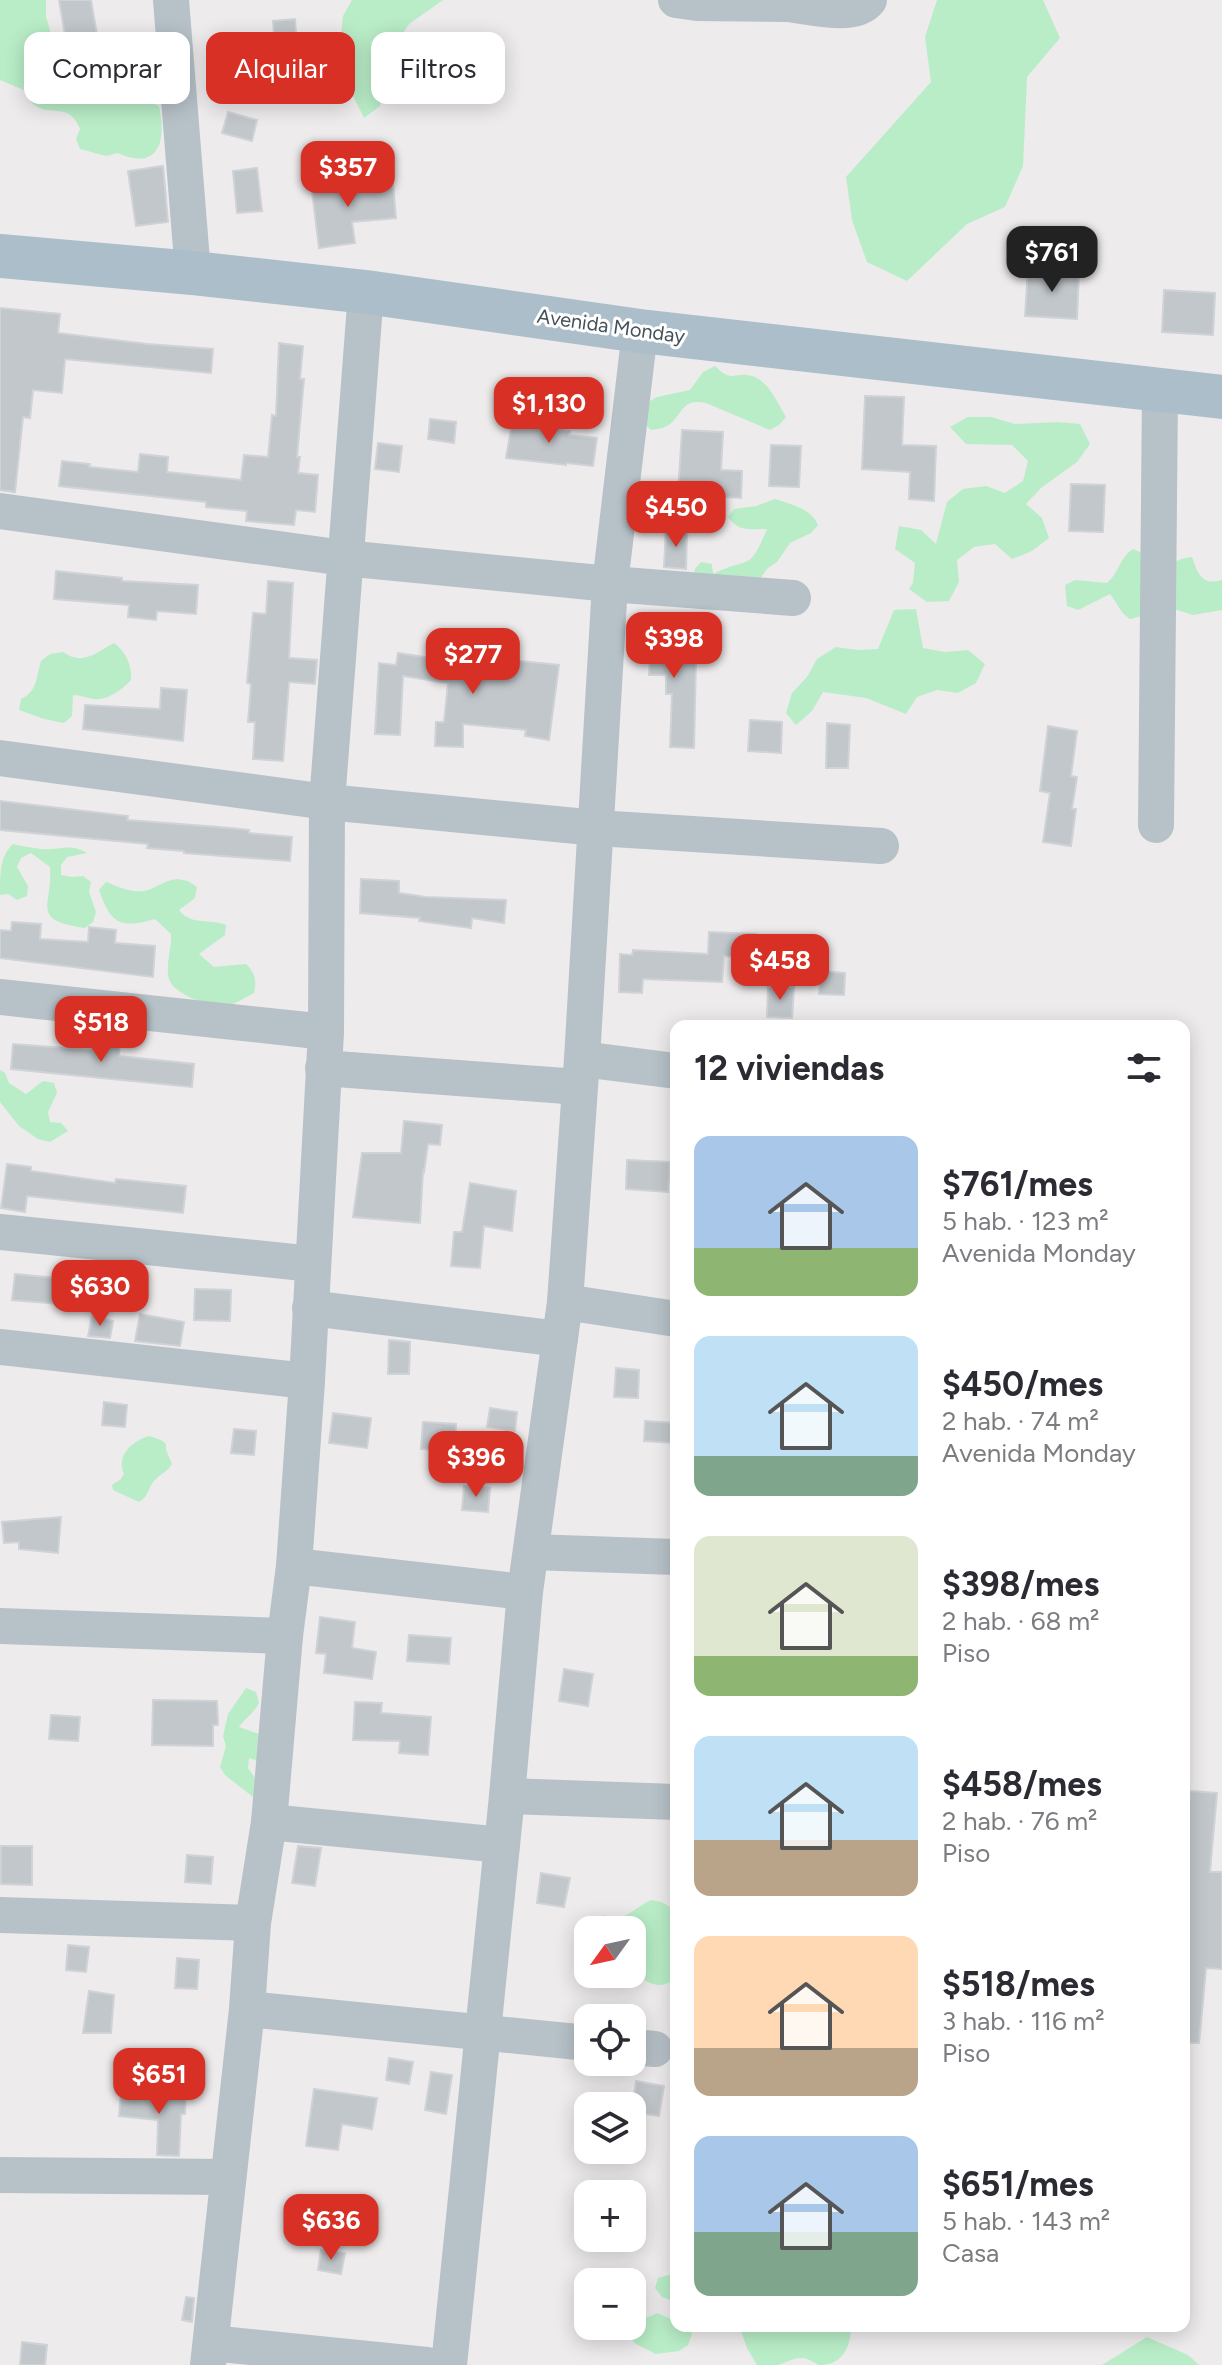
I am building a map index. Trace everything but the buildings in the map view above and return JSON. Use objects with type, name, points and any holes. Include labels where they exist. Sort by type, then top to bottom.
[{"type":"main road","name":"Avenida Monday","points":[[0,256],[366,292],[640,331],[1222,397]]},
{"type":"street","points":[[171,0],[193,273]]},
{"type":"street","points":[[676,0],[697,3],[790,2],[846,11],[864,6],[869,0]]},
{"type":"street","points":[[366,292],[327,802],[326,1032],[294,1566],[269,1822],[253,1923],[247,2009],[210,2354],[427,2365]]},
{"type":"street","points":[[449,2365],[525,1592],[565,1302],[610,584],[640,331]]},
{"type":"street","points":[[1156,825],[1160,391]]},
{"type":"street","points":[[0,511],[344,558],[793,598]]},
{"type":"street","points":[[0,758],[327,802],[597,828],[881,846]]},
{"type":"street","points":[[0,997],[326,1032]]},
{"type":"street","points":[[323,1068],[581,1073],[670,1071]]},
{"type":"street","points":[[0,1232],[313,1264]]},
{"type":"street","points":[[565,1302],[670,1318]]},
{"type":"street","points":[[310,1308],[560,1339]]},
{"type":"street","points":[[0,1347],[307,1381]]},
{"type":"street","points":[[531,1552],[670,1557]]},
{"type":"street","points":[[294,1566],[525,1592]]},
{"type":"street","points":[[0,1626],[285,1636]]},
{"type":"street","points":[[507,1796],[670,1802]]},
{"type":"street","points":[[269,1822],[502,1845]]},
{"type":"street","points":[[0,1915],[253,1923]]},
{"type":"street","points":[[247,2009],[574,2042]]},
{"type":"street","points":[[0,2175],[227,2177]]},
{"type":"green space","points":[[0,0],[46,0],[50,32],[24,32],[24,90],[0,80]]},
{"type":"green space","points":[[352,0],[443,0],[409,24],[404,32],[371,32],[371,104],[380,104],[364,118],[355,100],[355,32],[341,32],[343,16]]},
{"type":"green space","points":[[937,0],[1043,0],[1060,38],[1027,77],[1023,166],[1005,207],[967,224],[907,281],[867,262],[852,220],[846,177],[931,82],[925,37]]},
{"type":"green space","points":[[34,104],[155,104],[159,106],[161,119],[160,141],[151,155],[143,158],[118,153],[106,156],[80,149],[76,139],[80,129],[75,119],[61,111]]},
{"type":"green space","points":[[715,366],[730,376],[752,376],[764,383],[786,417],[770,430],[706,403],[692,402],[666,426],[651,430],[646,425],[647,403],[657,397],[690,390],[703,372]]},
{"type":"green space","points":[[968,417],[991,417],[1015,424],[1080,424],[1090,444],[1077,462],[1041,488],[1026,504],[1042,518],[1049,538],[1032,551],[1012,559],[995,544],[974,547],[957,560],[959,582],[949,601],[927,602],[909,589],[913,583],[915,563],[895,549],[899,526],[921,530],[936,544],[947,502],[963,489],[986,486],[1005,493],[1023,481],[1028,461],[1012,445],[966,444],[950,427]]},
{"type":"green space","points":[[775,499],[806,511],[818,525],[811,533],[790,543],[754,587],[693,579],[695,569],[701,562],[712,564],[713,574],[752,558],[767,529],[740,527],[728,517],[734,509]]},
{"type":"green space","points":[[1133,549],[1169,565],[1192,557],[1196,569],[1205,580],[1222,580],[1222,610],[1193,615],[1171,608],[1130,619],[1110,594],[1078,610],[1067,606],[1065,585],[1075,580],[1107,583]]},
{"type":"green space","points":[[916,609],[923,648],[945,652],[968,650],[985,664],[976,683],[958,693],[937,690],[917,697],[906,714],[866,698],[823,692],[812,711],[796,725],[786,713],[792,693],[807,677],[817,659],[836,647],[878,649],[894,610]]},
{"type":"green space","points":[[114,643],[125,655],[131,674],[131,680],[119,690],[99,699],[73,695],[72,716],[64,723],[19,710],[21,699],[33,688],[41,661],[50,654],[63,652],[83,658]]},
{"type":"green space","points":[[13,844],[41,849],[69,847],[87,853],[67,857],[61,865],[61,875],[83,876],[91,882],[89,892],[96,912],[93,922],[85,928],[56,921],[50,915],[50,867],[31,853],[21,858],[17,867],[28,886],[27,896],[17,900],[8,894],[0,895],[3,860]]},
{"type":"green space","points":[[178,879],[197,887],[195,898],[179,910],[184,915],[226,925],[225,935],[199,954],[214,967],[246,964],[254,977],[254,993],[225,1006],[185,995],[169,979],[171,934],[155,919],[133,923],[118,921],[108,910],[99,890],[106,882],[141,891]]},
{"type":"green space","points":[[0,1070],[5,1073],[9,1083],[26,1094],[43,1081],[54,1083],[57,1093],[48,1112],[50,1122],[61,1123],[68,1131],[50,1142],[38,1139],[19,1126],[0,1102]]},
{"type":"green space","points":[[149,1436],[166,1444],[172,1464],[153,1482],[139,1502],[113,1490],[112,1485],[124,1474],[122,1461],[127,1450]]},
{"type":"green space","points":[[246,1688],[256,1692],[259,1703],[239,1727],[259,1734],[258,1761],[249,1758],[248,1768],[258,1788],[253,1797],[225,1775],[220,1767],[226,1746],[223,1736],[228,1714]]},
{"type":"green space","points":[[651,1900],[670,1907],[670,1982],[655,1985],[648,1982],[646,1916],[623,1916]]},
{"type":"green space","points":[[670,2275],[670,2300],[662,2297],[655,2288],[658,2278]]},
{"type":"green space","points":[[657,2313],[670,2318],[670,2332],[692,2334],[688,2345],[679,2351],[655,2354],[634,2341],[646,2340],[646,2318]]},
{"type":"green space","points":[[741,2332],[851,2332],[844,2353],[828,2364],[820,2365],[802,2358],[777,2365],[757,2365]]},
{"type":"green space","points":[[1147,2337],[1188,2355],[1199,2365],[1102,2365]]}]
